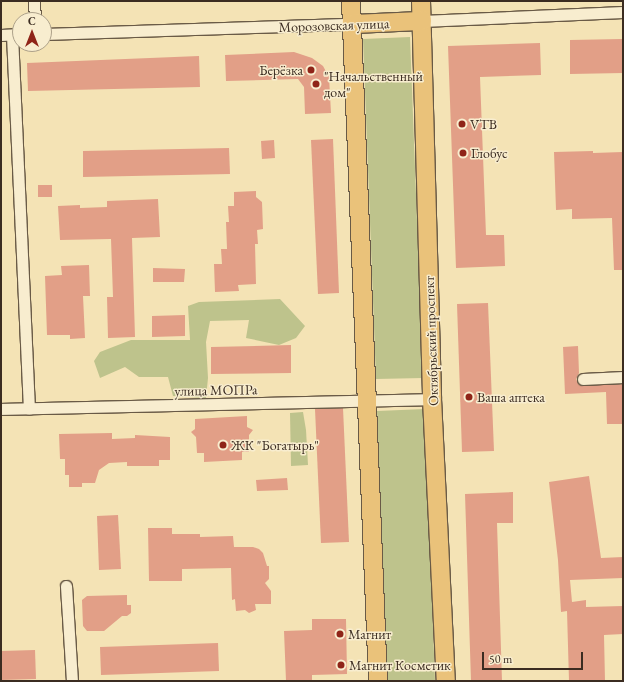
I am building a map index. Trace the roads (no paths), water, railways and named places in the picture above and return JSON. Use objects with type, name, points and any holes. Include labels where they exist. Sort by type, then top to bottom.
[{"type":"main road","points":[[351,1],[378,681]]},
{"type":"main road","name":"Октябрьский проспект","points":[[421,1],[432,399],[446,681]]},
{"type":"main road","name":"Морозовская улица","points":[[352,24],[422,21]]},
{"type":"street","points":[[34,1],[35,12]]},
{"type":"street","name":"Морозовская улица","points":[[422,21],[623,12]]},
{"type":"street","name":"Морозовская улица","points":[[52,34],[352,24]]},
{"type":"street","points":[[11,35],[28,409]]},
{"type":"street","points":[[584,379],[623,377]]},
{"type":"street","name":"улица МОПРа","points":[[1,410],[432,399]]},
{"type":"street","points":[[66,586],[72,681]]},
{"type":"place","name":"Берёзка","points":[[311,70]]},
{"type":"place","name":"\"Начальственный дом\"","points":[[316,84]]},
{"type":"place","name":"VTB","points":[[462,124]]},
{"type":"place","name":"Глобус","points":[[463,153]]},
{"type":"place","name":"Ваша аптека","points":[[469,397]]},
{"type":"place","name":"ЖК \"Богатырь\"","points":[[223,445]]},
{"type":"place","name":"Магнит","points":[[340,634]]},
{"type":"place","name":"Магнит Косметик","points":[[341,665]]}]
